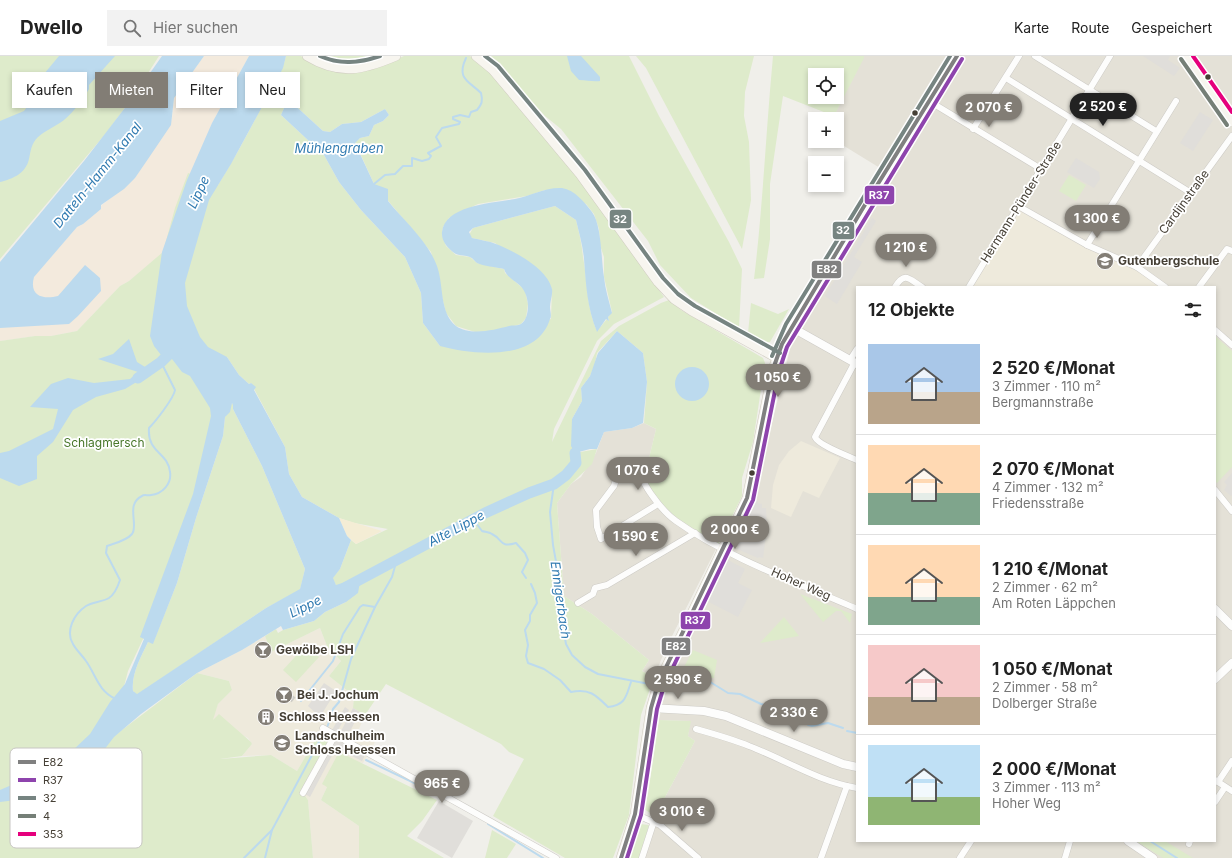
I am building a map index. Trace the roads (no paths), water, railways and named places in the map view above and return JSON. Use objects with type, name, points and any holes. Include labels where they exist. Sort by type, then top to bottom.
[{"type":"main road","points":[[307,56],[323,65],[349,70],[365,68],[396,56]]},
{"type":"main road","points":[[476,56],[493,70],[575,168],[658,282],[671,296],[692,311],[777,358]]},
{"type":"main road","points":[[621,858],[635,814],[651,708],[658,684],[723,549],[749,491],[777,358],[791,327],[862,208],[957,56]]},
{"type":"main road","points":[[1187,56],[1232,122]]},
{"type":"street","points":[[973,129],[1019,56]]},
{"type":"street","points":[[1035,56],[1156,131]]},
{"type":"street","name":"Hermann-Pünder-Straße","points":[[970,286],[1110,56]]},
{"type":"street","points":[[1006,78],[1191,193]]},
{"type":"street","points":[[929,101],[1041,169]]},
{"type":"street","points":[[1087,245],[1156,131],[1176,101]]},
{"type":"street","name":"Cardijnstraße","points":[[1137,267],[1232,136]]},
{"type":"street","points":[[1018,206],[1087,245],[1137,267],[1164,286]]},
{"type":"street","points":[[1200,286],[1227,249],[1232,250]]},
{"type":"street","points":[[896,286],[900,279],[907,277],[920,286]]},
{"type":"street","points":[[791,327],[854,362],[821,424],[815,439],[856,460]]},
{"type":"street","points":[[1216,331],[1232,345]]},
{"type":"street","name":"Hoher Weg","points":[[658,504],[601,539],[597,527],[596,510],[614,486],[622,461],[634,466],[658,504],[667,514],[695,533],[723,549],[856,609]]},
{"type":"street","points":[[1216,491],[1232,511]]},
{"type":"street","points":[[578,603],[593,594],[595,588],[607,585],[695,533]]},
{"type":"street","points":[[1216,611],[1232,626]]},
{"type":"street","points":[[1216,678],[1232,663]]},
{"type":"street","points":[[651,708],[704,711],[726,716],[856,768]]},
{"type":"street","points":[[696,729],[749,746],[808,774],[856,788]]},
{"type":"street","points":[[326,730],[556,858]]},
{"type":"street","points":[[303,793],[335,735]]},
{"type":"street","points":[[1232,761],[1216,781],[1232,791]]},
{"type":"street","points":[[821,858],[847,786]]},
{"type":"street","points":[[1216,800],[1225,786]]},
{"type":"street","points":[[635,814],[654,821],[698,858]]},
{"type":"street","points":[[642,858],[651,826],[654,821]]},
{"type":"street","points":[[960,858],[970,842]]},
{"type":"street","points":[[1065,858],[1070,842]]},
{"type":"street","points":[[1129,842],[1153,858]]},
{"type":"water","points":[[59,56],[115,56],[101,72],[95,72],[95,78],[89,85],[87,92],[87,72],[46,72]]},
{"type":"water","name":"Datteln-Hamm-Kanal","points":[[162,56],[204,56],[193,72],[176,72],[176,95],[174,98],[171,125],[135,178],[124,189],[101,205],[101,209],[77,227],[34,277],[33,283],[33,288],[38,295],[47,297],[58,296],[85,265],[100,278],[101,291],[69,324],[0,328],[0,262],[84,161],[125,108],[168,108],[168,72],[151,72]]},
{"type":"water","points":[[249,56],[286,56],[281,72],[245,72],[245,108],[261,108],[231,164],[209,200],[185,283],[187,306],[200,337],[208,347],[227,357],[239,375],[249,384],[251,383],[256,387],[254,390],[285,447],[289,474],[302,497],[339,518],[347,536],[351,540],[340,569],[333,578],[336,585],[357,578],[360,582],[358,593],[346,602],[325,612],[314,621],[283,630],[281,626],[242,650],[197,673],[141,714],[114,737],[106,748],[75,748],[90,734],[110,702],[125,684],[144,639],[140,637],[193,494],[211,416],[210,408],[190,376],[182,372],[172,359],[161,355],[154,346],[150,336],[162,252],[187,180],[212,123],[220,108],[237,108],[237,78]],"holes":[[[232,403],[233,409],[262,466],[305,569],[300,589],[266,608],[137,694],[133,691],[135,672],[148,642],[153,644],[177,583],[196,518],[223,436],[225,417],[230,412]]]},
{"type":"water","points":[[567,56],[581,56],[600,77],[600,81],[579,80],[571,71]]},
{"type":"water","points":[[26,108],[76,108],[64,120],[38,137],[34,142],[27,164],[22,172],[10,179],[0,182],[0,121],[24,111]]},
{"type":"water","name":"Mühlengraben","points":[[284,108],[298,108],[323,131],[330,132],[342,124],[361,122],[385,109],[389,115],[383,121],[374,125],[369,136],[360,138],[355,143],[374,184],[388,189],[388,201],[422,240],[433,257],[439,273],[444,306],[451,320],[456,326],[468,331],[482,331],[520,325],[526,318],[528,305],[527,297],[521,287],[506,274],[504,269],[480,264],[467,256],[458,255],[450,250],[444,242],[442,235],[445,223],[452,216],[461,211],[483,204],[521,198],[544,190],[556,188],[571,191],[579,197],[592,212],[598,225],[605,286],[612,313],[608,317],[609,321],[606,319],[597,332],[589,305],[583,249],[576,220],[555,206],[473,228],[469,232],[472,238],[503,247],[529,261],[544,274],[549,281],[552,291],[550,307],[551,318],[543,333],[532,343],[518,349],[502,352],[469,352],[440,346],[423,323],[421,293],[405,257],[361,210],[339,182],[324,155],[281,115]]},
{"type":"water","points":[[617,331],[643,353],[647,382],[643,423],[632,428],[604,432],[597,449],[590,449],[575,453],[571,446],[572,419],[582,401],[581,388],[590,376],[598,353]]},
{"type":"water","points":[[129,339],[137,362],[153,372],[125,389],[96,397],[73,410],[53,442],[37,456],[37,479],[19,486],[0,478],[0,453],[9,451],[53,429],[58,409],[30,407],[51,384],[68,378],[94,383],[130,379],[138,372],[98,359],[113,354]]},
{"type":"water","points":[[689,367],[695,367],[699,368],[706,374],[709,384],[708,391],[702,398],[695,401],[689,401],[685,400],[678,394],[675,387],[675,381],[676,377],[682,370]]},
{"type":"water","points":[[10,786],[10,801],[0,802],[0,790]]},
{"type":"waterway","points":[[374,184],[385,175],[395,174],[403,166],[412,166],[412,158],[422,161],[429,159],[431,156],[428,153],[441,146],[436,137],[442,128],[459,124],[460,122],[453,119],[453,117],[460,115],[469,117],[471,112],[479,108],[482,100],[481,93],[468,82],[463,75],[463,65],[466,58]]},
{"type":"waterway","name":"Lippe","points":[[138,378],[161,362],[176,347]]},
{"type":"waterway","points":[[116,699],[110,696],[101,687],[86,661],[74,646],[71,639],[70,628],[78,613],[82,609],[88,605],[109,598],[115,592],[120,580],[106,553],[107,546],[124,540],[132,534],[134,530],[133,509],[137,500],[143,495],[159,493],[168,484],[170,476],[168,465],[166,460],[154,448],[149,436],[149,428],[168,404],[175,390],[161,362]]},
{"type":"waterway","name":"Alte Lippe","points":[[346,587],[485,513],[529,493],[554,484],[566,475],[576,463],[575,453]]},
{"type":"waterway","name":"Ennigerbach","points":[[554,484],[550,512],[553,545],[561,589],[566,644],[572,655],[585,667],[598,674],[649,684]]},
{"type":"waterway","points":[[473,519],[482,531],[496,536],[504,544],[507,545],[516,543],[525,553],[528,560],[522,572],[526,578]]},
{"type":"waterway","points":[[244,858],[272,830],[328,725],[333,709],[339,702],[351,659],[375,607],[392,577],[397,559]]},
{"type":"waterway","points":[[531,584],[537,603],[530,615],[530,621],[525,630],[528,645],[526,656],[528,663],[544,669],[560,680],[571,692],[583,691],[592,694],[608,707],[622,702],[631,682]]},
{"type":"waterway","points":[[301,701],[333,661],[343,634],[360,607],[363,605],[375,607]]},
{"type":"waterway","name":"Ennigerbach","points":[[667,689],[688,687],[707,680],[728,693],[740,694],[761,704],[780,707],[801,715],[808,725],[812,726],[828,723],[843,728]]},
{"type":"waterway","name":"Ennigerbach","points":[[847,731],[856,733]]},
{"type":"waterway","points":[[366,760],[429,790]]},
{"type":"waterway","points":[[488,824],[543,858]]},
{"type":"waterway","points":[[265,858],[272,830]]},
{"type":"waterway","name":"Ennigerbach","points":[[1152,842],[1177,858]]},
{"type":"tunnel","points":[[289,696],[295,701]]},
{"type":"place","name":"Gutenbergschule","points":[[1105,261]]},
{"type":"place","name":"Gewölbe LSH","points":[[263,650]]},
{"type":"place","name":"Bei J. Jochum","points":[[284,695]]},
{"type":"place","name":"Schloss Heessen","points":[[266,717]]},
{"type":"place","name":"Landschulheim Schloss Heessen","points":[[282,743]]},
{"type":"park label","name":"Schlagmersch","points":[[104,443]]}]
